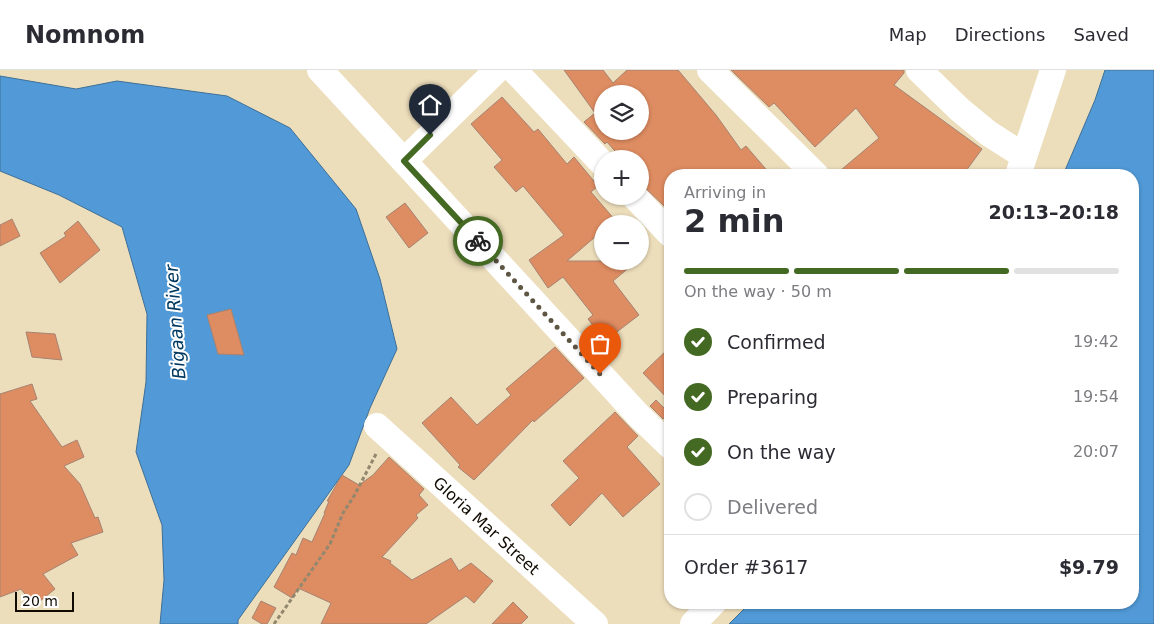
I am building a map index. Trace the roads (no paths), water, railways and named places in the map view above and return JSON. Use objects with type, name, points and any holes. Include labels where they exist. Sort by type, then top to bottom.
[{"type":"street","points":[[320,70],[664,440]]},
{"type":"street","points":[[404,161],[497,70]]},
{"type":"street","points":[[514,70],[594,155]]},
{"type":"street","points":[[710,70],[810,169]]},
{"type":"street","points":[[919,70],[1021,166],[1053,70]]},
{"type":"street","points":[[643,205],[664,228]]},
{"type":"street","name":"Gloria Mar Street","points":[[382,430],[595,624]]},
{"type":"street","points":[[692,624],[707,609]]},
{"type":"water","points":[[1105,70],[1154,70],[1154,624],[729,624],[744,609],[1139,609],[1139,169],[1066,169],[1095,100]]},
{"type":"water","name":"Bigaan River","points":[[0,76],[76,89],[117,81],[227,96],[290,128],[356,209],[380,279],[397,349],[370,408],[349,465],[238,620],[238,624],[160,624],[164,580],[162,525],[136,452],[146,382],[147,314],[122,227],[59,195],[0,171]]}]
